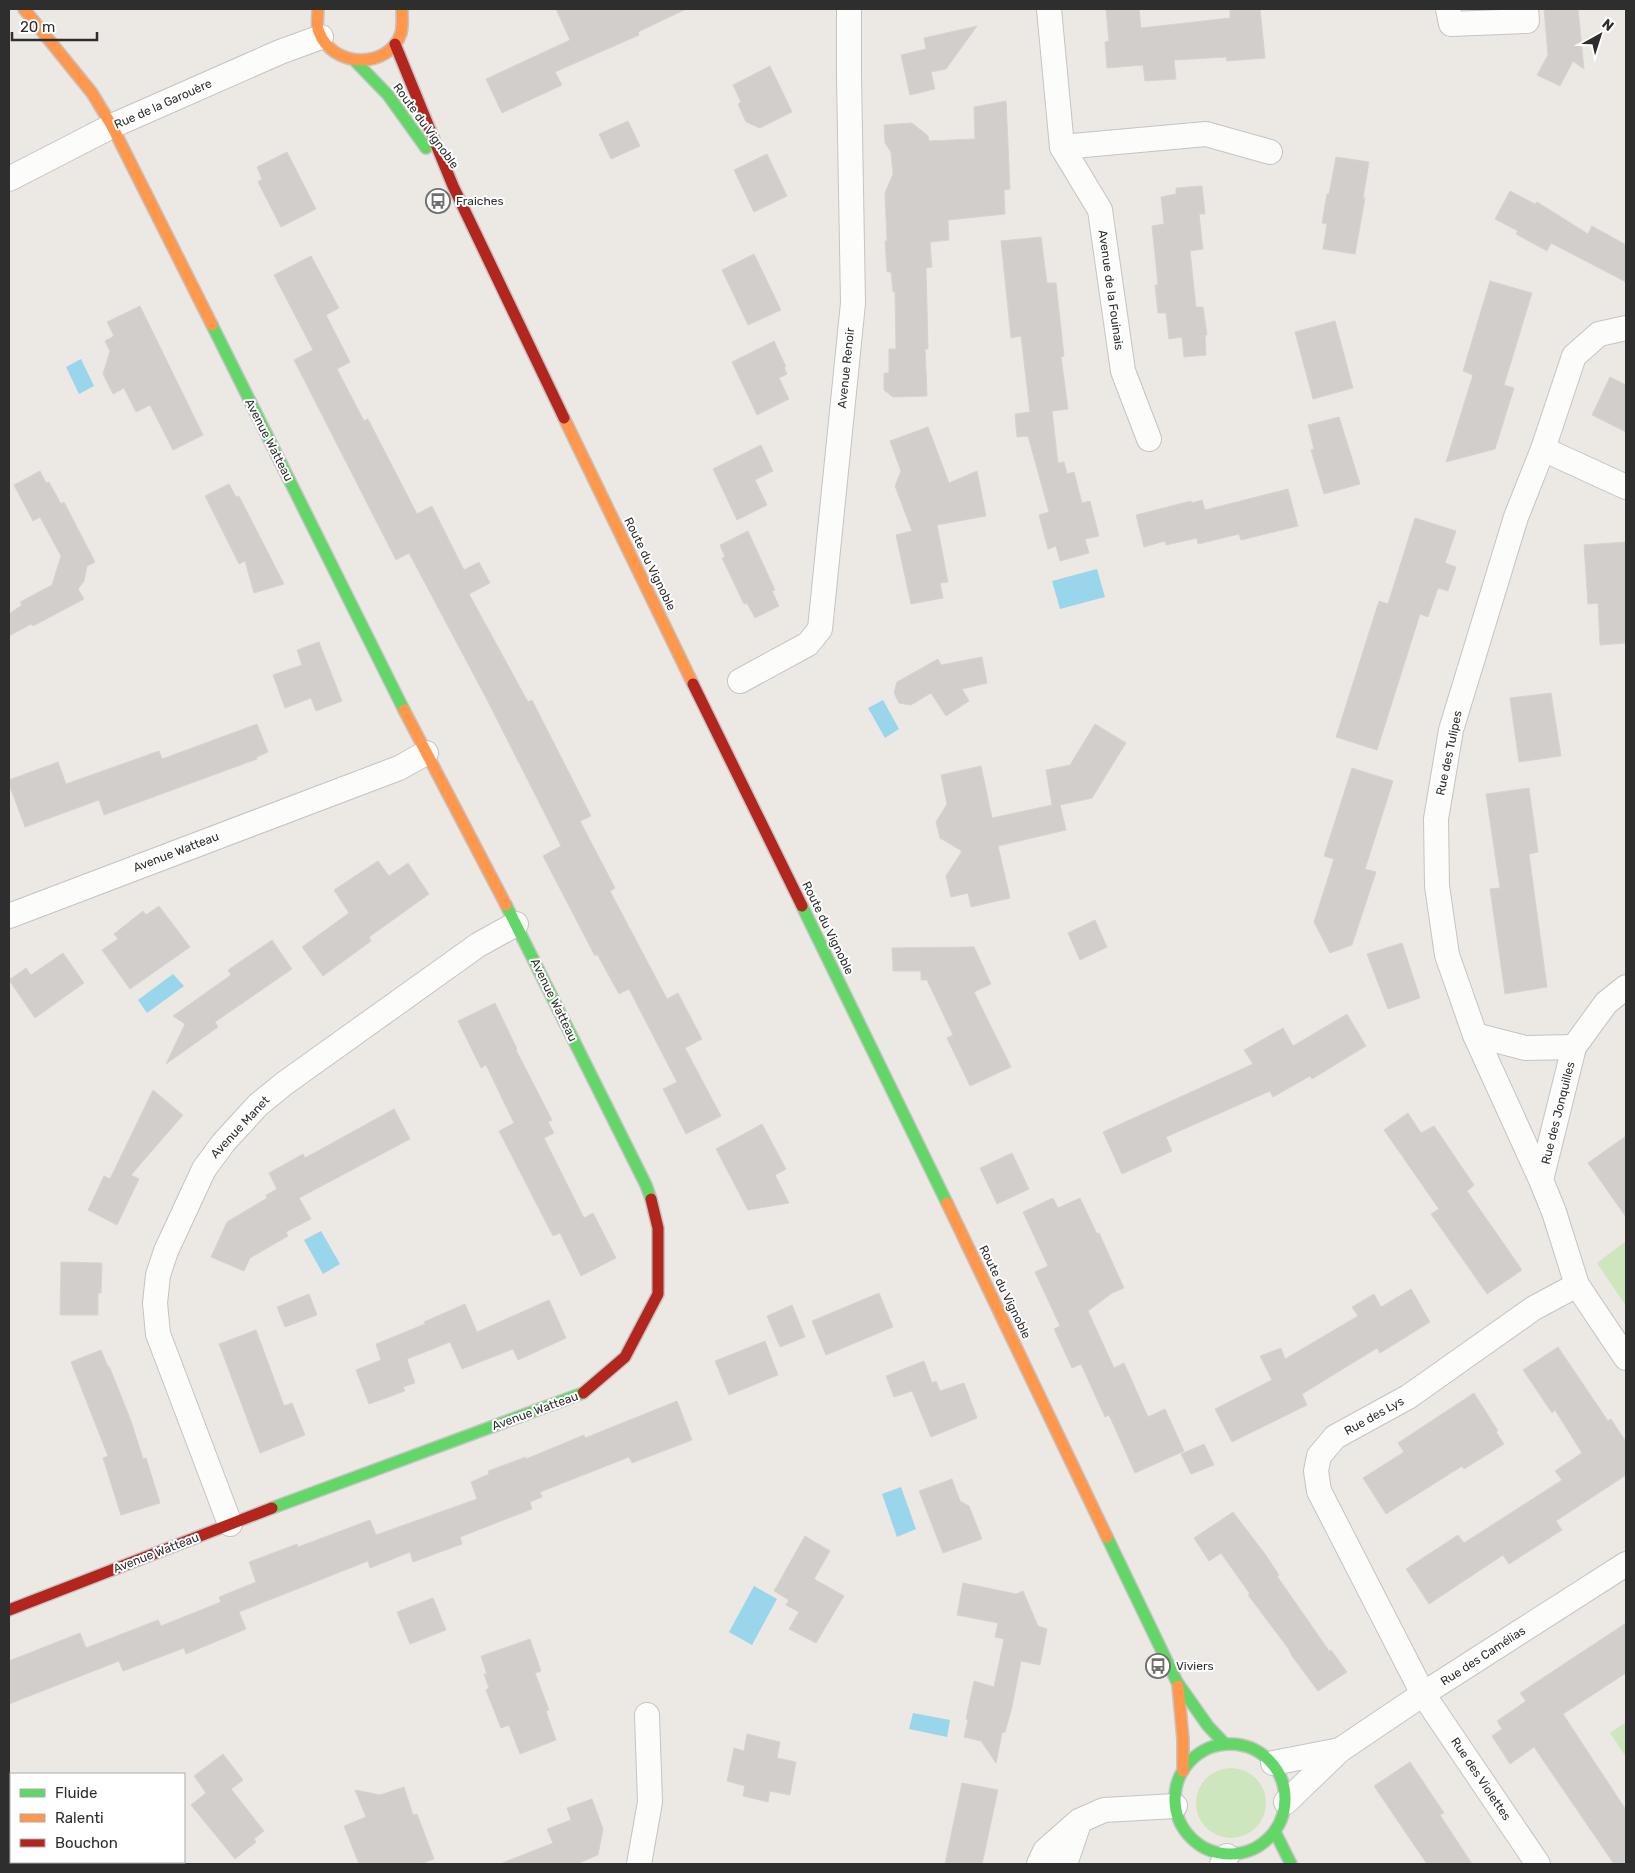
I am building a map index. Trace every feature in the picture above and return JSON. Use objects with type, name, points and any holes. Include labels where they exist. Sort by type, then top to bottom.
[{"type":"street","name":"Avenue Watteau","points":[[9,1610],[230,1524],[585,1392],[625,1357],[658,1294],[658,1228],[653,1204],[646,1185],[516,924],[426,753],[112,126],[92,92],[24,9]]},
{"type":"street","points":[[318,9],[317,20],[321,38],[332,52],[347,60],[356,62],[374,60],[395,44],[402,30],[402,9]]},
{"type":"street","name":"Avenue Renoir","points":[[740,681],[808,644],[820,629],[853,303],[849,9]]},
{"type":"street","name":"Avenue de la Fouinais","points":[[1049,9],[1062,147],[1100,210],[1123,370],[1149,439]]},
{"type":"street","points":[[1448,9],[1450,24],[1527,21],[1526,9]]},
{"type":"street","name":"Rue de la Garouère","points":[[9,179],[112,126],[280,52],[321,38]]},
{"type":"street","name":"Route du Vignoble","points":[[395,44],[453,186],[1177,1682],[1208,1726],[1225,1744]]},
{"type":"street","name":"Route du Vignoble","points":[[356,62],[388,95],[453,186]]},
{"type":"street","points":[[1062,147],[1206,134],[1270,152]]},
{"type":"street","name":"Rue des Tulipes","points":[[1541,1180],[1475,1035],[1447,955],[1437,886],[1436,819],[1451,730],[1516,517],[1543,449],[1574,356],[1599,334],[1626,328]]},
{"type":"street","points":[[1543,449],[1626,487]]},
{"type":"street","name":"Avenue Watteau","points":[[9,916],[398,768],[426,753]]},
{"type":"street","name":"Avenue Manet","points":[[230,1524],[158,1334],[154,1303],[158,1276],[166,1251],[204,1168],[224,1142],[258,1105],[285,1083],[478,945],[516,924]]},
{"type":"street","name":"Rue des Jonquilles","points":[[1626,987],[1606,1003],[1574,1047],[1541,1180],[1554,1212],[1578,1285],[1626,1358]]},
{"type":"street","points":[[1475,1035],[1525,1048],[1574,1047]]},
{"type":"street","name":"Rue des Lys","points":[[1423,1694],[1319,1491],[1316,1471],[1319,1456],[1335,1438],[1408,1397],[1534,1308],[1578,1285]]},
{"type":"street","name":"Rue des Camélias","points":[[1286,1802],[1340,1750],[1423,1694],[1626,1564]]},
{"type":"street","name":"Route du Vignoble","points":[[1177,1682],[1183,1739],[1183,1771]]},
{"type":"street","name":"Rue des Violettes","points":[[1423,1694],[1538,1864]]},
{"type":"street","points":[[639,1864],[650,1802],[647,1715]]},
{"type":"street","points":[[1238,1744],[1263,1754],[1272,1763],[1283,1782],[1286,1802],[1283,1818],[1275,1832],[1265,1842],[1234,1860],[1203,1848],[1188,1835],[1179,1820],[1175,1806],[1176,1786],[1190,1760],[1212,1746],[1238,1744]]},
{"type":"street","name":"Rue des Camélias","points":[[1272,1763],[1340,1750]]},
{"type":"street","points":[[1039,1864],[1045,1851],[1079,1821],[1104,1810],[1175,1806]]},
{"type":"street","points":[[1065,1864],[1079,1821]]},
{"type":"street","points":[[1275,1832],[1291,1864]]},
{"type":"green space","points":[[1626,1241],[1626,1306],[1597,1263]]},
{"type":"green space","points":[[1626,1722],[1626,1757],[1610,1733]]},
{"type":"green space","points":[[1238,1768],[1251,1774],[1260,1783],[1264,1789],[1266,1803],[1264,1817],[1256,1828],[1245,1836],[1224,1838],[1217,1836],[1206,1828],[1198,1817],[1196,1796],[1198,1789],[1206,1778],[1217,1770]]},
{"type":"water","points":[[81,359],[94,386],[79,394],[66,367]]},
{"type":"water","points":[[1097,569],[1105,597],[1060,609],[1052,581]]},
{"type":"water","points":[[883,700],[899,729],[885,738],[868,708]]},
{"type":"water","points":[[173,974],[184,986],[147,1013],[138,1000]]},
{"type":"water","points":[[321,1231],[340,1264],[323,1274],[304,1240]]},
{"type":"water","points":[[901,1487],[916,1529],[897,1537],[882,1494]]},
{"type":"water","points":[[754,1586],[777,1599],[752,1645],[729,1632]]},
{"type":"water","points":[[913,1713],[950,1720],[947,1737],[909,1729]]},
{"type":"building","points":[[556,9],[686,9],[638,32],[639,35],[555,72],[562,85],[502,113],[486,79],[570,40]]},
{"type":"building","points":[[1106,9],[1139,9],[1141,28],[1230,18],[1230,10],[1260,9],[1265,58],[1227,61],[1226,57],[1174,60],[1176,79],[1145,81],[1143,65],[1107,68],[1105,42],[1109,41]]},
{"type":"building","points":[[1544,9],[1578,9],[1584,69],[1573,61],[1560,86],[1537,75],[1548,55]]},
{"type":"building","points":[[977,26],[946,69],[931,72],[935,89],[910,95],[901,55],[926,49],[924,38]]},
{"type":"building","points":[[770,66],[792,112],[760,128],[746,122],[738,104],[741,102],[733,85]]},
{"type":"building","points":[[1006,101],[1010,189],[1004,190],[1005,214],[948,220],[949,240],[930,242],[932,267],[926,268],[928,349],[925,349],[927,396],[893,397],[884,390],[884,373],[889,373],[889,349],[896,349],[895,292],[893,292],[891,272],[887,272],[885,241],[887,241],[885,193],[893,174],[891,152],[885,143],[884,125],[912,123],[928,136],[929,141],[975,139],[974,107]]},
{"type":"building","points":[[628,121],[640,146],[611,159],[599,134]]},
{"type":"building","points":[[287,152],[316,209],[281,227],[258,182],[262,179],[257,167]]},
{"type":"building","points":[[767,154],[787,196],[754,212],[734,170]]},
{"type":"building","points":[[1336,157],[1369,162],[1355,254],[1323,249],[1327,224],[1322,223]]},
{"type":"building","points":[[1202,186],[1205,214],[1199,214],[1203,249],[1190,251],[1196,307],[1203,307],[1207,335],[1205,335],[1206,355],[1184,357],[1182,337],[1169,339],[1166,313],[1158,313],[1155,285],[1158,285],[1152,226],[1164,224],[1161,197],[1176,194],[1176,188]]},
{"type":"building","points":[[1510,191],[1535,204],[1537,202],[1588,234],[1592,226],[1626,245],[1626,282],[1551,243],[1547,251],[1516,234],[1518,231],[1495,219]]},
{"type":"building","points":[[1041,237],[1047,283],[1056,283],[1064,356],[1061,357],[1068,409],[1052,411],[1058,463],[1064,462],[1067,474],[1074,472],[1082,503],[1090,501],[1099,536],[1085,539],[1089,553],[1060,561],[1056,546],[1048,549],[1039,515],[1049,512],[1028,436],[1017,437],[1015,414],[1030,412],[1021,336],[1011,338],[1001,241]]},
{"type":"building","points":[[754,254],[781,310],[748,325],[722,270]]},
{"type":"building","points":[[311,256],[339,308],[326,315],[350,362],[337,369],[364,421],[368,419],[417,514],[432,506],[464,570],[479,562],[490,583],[469,594],[528,702],[532,700],[591,816],[580,821],[615,888],[610,891],[667,999],[678,993],[702,1039],[685,1048],[721,1116],[686,1134],[663,1089],[677,1082],[629,989],[619,994],[597,954],[595,956],[543,856],[561,846],[549,822],[409,553],[396,560],[294,360],[313,350],[274,275]]},
{"type":"building","points":[[1490,281],[1532,293],[1504,385],[1514,388],[1495,449],[1446,462],[1473,375],[1463,371]]},
{"type":"building","points":[[140,306],[203,435],[173,450],[150,405],[136,412],[124,388],[113,394],[103,374],[110,351],[105,341],[114,336],[107,322]]},
{"type":"building","points":[[1335,321],[1353,388],[1313,399],[1295,332]]},
{"type":"building","points":[[774,341],[786,367],[784,367],[787,374],[779,378],[789,399],[757,415],[732,362]]},
{"type":"building","points":[[1610,377],[1626,385],[1626,432],[1592,415]]},
{"type":"building","points":[[1339,417],[1360,484],[1324,494],[1311,450],[1314,449],[1308,425]]},
{"type":"building","points":[[928,427],[949,483],[977,471],[986,516],[937,525],[948,582],[940,583],[943,598],[911,604],[896,535],[912,531],[895,486],[901,471],[890,441]]},
{"type":"building","points":[[761,445],[773,471],[755,480],[767,505],[737,520],[713,469]]},
{"type":"building","points":[[40,471],[46,483],[49,482],[61,504],[64,502],[95,562],[87,566],[84,581],[78,589],[84,599],[33,626],[31,624],[9,636],[9,614],[22,605],[20,602],[52,585],[61,556],[40,517],[33,521],[14,485]]},
{"type":"building","points":[[229,484],[236,497],[239,496],[284,584],[254,593],[245,561],[239,564],[205,496]]},
{"type":"building","points":[[1288,489],[1298,526],[1241,540],[1239,534],[1198,544],[1197,538],[1166,545],[1165,541],[1144,547],[1136,515],[1202,500],[1205,510]]},
{"type":"building","points":[[1415,518],[1456,531],[1445,563],[1456,567],[1448,591],[1438,588],[1428,617],[1420,614],[1377,750],[1336,737],[1379,601],[1388,604]]},
{"type":"building","points":[[748,531],[775,590],[772,591],[779,606],[755,618],[747,603],[744,604],[722,558],[725,557],[720,545]]},
{"type":"building","points":[[1626,542],[1626,643],[1600,645],[1598,603],[1588,604],[1584,545]]},
{"type":"building","points":[[319,642],[342,701],[316,711],[311,698],[285,708],[273,675],[302,665],[297,650]]},
{"type":"building","points":[[982,657],[987,683],[962,689],[969,701],[946,716],[931,693],[911,705],[899,703],[894,693],[897,682],[938,659],[941,665]]},
{"type":"building","points":[[1551,693],[1561,756],[1519,762],[1510,698]]},
{"type":"building","points":[[257,724],[268,752],[257,757],[257,759],[104,815],[99,800],[25,827],[9,784],[9,780],[58,762],[66,784],[159,751],[162,759]]},
{"type":"building","points":[[1095,724],[1126,743],[1092,798],[1060,805],[1066,830],[998,846],[1010,898],[971,907],[968,893],[951,897],[946,876],[962,851],[940,838],[936,822],[947,804],[941,775],[981,766],[992,818],[1052,805],[1046,770],[1070,765]]},
{"type":"building","points":[[1352,768],[1393,781],[1365,869],[1376,872],[1352,945],[1330,953],[1314,922],[1334,859],[1324,856]]},
{"type":"building","points":[[1529,788],[1538,852],[1529,854],[1547,987],[1505,994],[1490,889],[1500,888],[1486,794]]},
{"type":"building","points":[[378,861],[389,876],[408,863],[429,894],[369,937],[371,941],[323,976],[302,947],[349,913],[334,890]]},
{"type":"building","points":[[159,906],[190,947],[130,989],[102,950],[118,939],[114,934],[143,911],[146,915]]},
{"type":"building","points":[[1095,920],[1107,947],[1080,960],[1068,933]]},
{"type":"building","points":[[272,940],[292,969],[215,1022],[218,1027],[166,1064],[185,1024],[173,1016],[231,975],[228,970]]},
{"type":"building","points":[[1402,943],[1420,998],[1388,1009],[1367,954]]},
{"type":"building","points":[[974,947],[991,984],[974,992],[1011,1067],[970,1086],[947,1038],[953,1035],[927,980],[921,980],[921,971],[893,971],[892,948]]},
{"type":"building","points":[[63,953],[84,983],[35,1018],[9,980],[26,968],[31,975]]},
{"type":"building","points":[[495,1003],[516,1050],[552,1120],[548,1122],[554,1133],[544,1138],[584,1218],[593,1213],[616,1258],[581,1276],[560,1233],[553,1236],[499,1131],[514,1123],[486,1065],[481,1068],[458,1021]]},
{"type":"building","points":[[1347,1014],[1366,1046],[1312,1079],[1310,1076],[1273,1097],[1270,1091],[1166,1137],[1172,1151],[1122,1174],[1103,1132],[1253,1064],[1244,1050],[1283,1028],[1293,1046]]},
{"type":"building","points":[[153,1090],[183,1115],[131,1175],[139,1179],[117,1225],[88,1210],[104,1176],[110,1179]]},
{"type":"building","points":[[394,1109],[410,1139],[299,1198],[311,1219],[286,1232],[288,1236],[250,1258],[244,1271],[211,1257],[227,1222],[267,1198],[266,1195],[277,1189],[269,1173],[303,1154],[305,1158]]},
{"type":"building","points":[[1408,1113],[1421,1133],[1434,1126],[1474,1185],[1467,1191],[1522,1270],[1487,1294],[1431,1214],[1439,1209],[1384,1130]]},
{"type":"building","points":[[762,1124],[786,1169],[775,1175],[789,1203],[748,1210],[716,1149]]},
{"type":"building","points":[[1626,1136],[1626,1217],[1588,1163]]},
{"type":"building","points":[[1012,1153],[1029,1189],[997,1204],[980,1168]]},
{"type":"building","points":[[1053,1198],[1058,1208],[1080,1198],[1097,1234],[1099,1233],[1124,1288],[1112,1293],[1088,1311],[1114,1368],[1124,1363],[1148,1417],[1165,1409],[1184,1451],[1135,1473],[1109,1415],[1105,1417],[1081,1364],[1072,1368],[1054,1329],[1060,1326],[1035,1272],[1048,1266],[1023,1212]]},
{"type":"building","points":[[61,1262],[102,1263],[101,1293],[98,1293],[98,1315],[60,1315]]},
{"type":"building","points":[[1411,1289],[1430,1322],[1380,1353],[1377,1348],[1302,1394],[1307,1405],[1232,1442],[1215,1409],[1272,1380],[1260,1356],[1281,1348],[1285,1359],[1358,1316],[1352,1307],[1374,1294],[1381,1307]]},
{"type":"building","points":[[879,1293],[893,1327],[826,1355],[812,1321]]},
{"type":"building","points":[[309,1294],[317,1315],[285,1327],[277,1307]]},
{"type":"building","points":[[549,1300],[566,1338],[518,1360],[513,1349],[462,1369],[450,1342],[407,1359],[415,1383],[403,1387],[405,1391],[369,1404],[356,1370],[381,1360],[376,1344],[425,1324],[424,1322],[465,1304],[477,1332]]},
{"type":"building","points":[[792,1305],[805,1337],[780,1347],[767,1316]]},
{"type":"building","points":[[256,1330],[284,1406],[292,1403],[305,1435],[260,1453],[219,1344]]},
{"type":"building","points":[[765,1341],[778,1375],[729,1395],[715,1361]]},
{"type":"building","points":[[1558,1347],[1608,1421],[1611,1419],[1626,1442],[1626,1475],[1556,1521],[1562,1530],[1509,1564],[1503,1555],[1429,1604],[1406,1569],[1458,1535],[1464,1543],[1562,1480],[1555,1471],[1582,1453],[1555,1410],[1552,1413],[1523,1370]]},
{"type":"building","points":[[101,1350],[131,1421],[143,1459],[146,1458],[160,1503],[121,1515],[103,1458],[108,1456],[71,1362]]},
{"type":"building","points":[[924,1361],[932,1383],[936,1381],[940,1391],[964,1383],[977,1418],[931,1437],[912,1391],[894,1397],[886,1376]]},
{"type":"building","points":[[1474,1393],[1504,1444],[1464,1469],[1462,1466],[1386,1514],[1363,1478],[1404,1452],[1398,1443]]},
{"type":"building","points":[[677,1401],[692,1440],[632,1463],[629,1457],[540,1492],[542,1497],[530,1502],[532,1509],[460,1537],[462,1544],[413,1562],[410,1552],[370,1568],[368,1561],[239,1612],[246,1629],[186,1654],[184,1648],[123,1671],[119,1661],[9,1704],[9,1661],[80,1633],[86,1648],[158,1620],[161,1626],[221,1602],[219,1597],[256,1582],[249,1562],[297,1544],[298,1547],[370,1520],[376,1535],[477,1499],[471,1482],[489,1474],[488,1471],[526,1457],[526,1459],[584,1435],[585,1438]]},
{"type":"building","points":[[1204,1444],[1214,1465],[1191,1474],[1181,1454]]},
{"type":"building","points":[[952,1479],[960,1501],[969,1506],[982,1539],[943,1553],[919,1491]]},
{"type":"building","points":[[1233,1512],[1265,1554],[1279,1575],[1277,1576],[1329,1651],[1331,1650],[1347,1672],[1318,1691],[1248,1595],[1250,1594],[1221,1553],[1209,1561],[1194,1538]]},
{"type":"building","points":[[805,1536],[830,1551],[814,1579],[844,1596],[816,1643],[789,1629],[799,1612],[786,1605],[789,1600],[774,1591]]},
{"type":"building","points":[[963,1583],[1016,1594],[1023,1591],[1038,1626],[1047,1629],[1040,1665],[1021,1661],[1012,1707],[1005,1732],[1002,1733],[996,1763],[981,1741],[964,1737],[974,1681],[994,1687],[1004,1639],[995,1637],[998,1623],[957,1615]]},
{"type":"building","points":[[433,1598],[446,1630],[410,1644],[397,1612]]},
{"type":"building","points":[[1626,1623],[1626,1673],[1563,1714],[1626,1810],[1626,1864],[1614,1864],[1534,1747],[1510,1764],[1492,1736],[1502,1729],[1497,1721],[1526,1701],[1520,1693]]},
{"type":"building","points":[[530,1639],[541,1671],[535,1673],[549,1710],[546,1711],[556,1740],[520,1754],[509,1725],[501,1728],[486,1690],[489,1688],[484,1674],[487,1674],[481,1656]]},
{"type":"building","points":[[747,1734],[780,1742],[777,1758],[796,1762],[790,1795],[770,1791],[768,1802],[743,1796],[745,1786],[727,1781],[734,1748],[744,1751]]},
{"type":"building","points":[[223,1754],[243,1780],[231,1789],[264,1831],[254,1839],[256,1842],[235,1859],[191,1805],[206,1793],[194,1776]]},
{"type":"building","points":[[1410,1762],[1444,1813],[1440,1815],[1472,1864],[1427,1864],[1374,1786]]},
{"type":"building","points":[[962,1783],[998,1790],[982,1864],[945,1864]]},
{"type":"building","points":[[404,1787],[413,1815],[417,1814],[434,1859],[420,1864],[359,1864],[344,1826],[366,1817],[355,1790],[380,1795]]},
{"type":"building","points":[[592,1799],[603,1829],[598,1855],[576,1864],[502,1864],[553,1843],[547,1829],[571,1820],[567,1808]]},
{"type":"traffic: fast","points":[[356,62],[388,95],[426,148]]},
{"type":"traffic: fast","points":[[212,325],[404,710]]},
{"type":"traffic: fast","points":[[506,905],[646,1185],[651,1199]]},
{"type":"traffic: fast","points":[[802,906],[947,1203]]},
{"type":"traffic: fast","points":[[272,1508],[583,1393]]},
{"type":"traffic: fast","points":[[1107,1537],[1177,1682],[1208,1726],[1225,1744]]},
{"type":"traffic: fast","points":[[1230,1744],[1251,1748],[1269,1760],[1281,1778],[1285,1799],[1281,1820],[1269,1838],[1251,1850],[1230,1854],[1209,1850],[1191,1838],[1179,1820],[1175,1799],[1179,1778],[1191,1760],[1209,1748],[1230,1744]]},
{"type":"traffic: fast","points":[[1275,1832],[1291,1864]]},
{"type":"traffic: slow","points":[[24,9],[92,93],[112,126],[212,325]]},
{"type":"traffic: slow","points":[[318,9],[318,30],[326,44],[336,53],[347,58],[360,60],[385,54],[395,45],[402,30],[402,9]]},
{"type":"traffic: slow","points":[[564,418],[693,684]]},
{"type":"traffic: slow","points":[[404,710],[506,905]]},
{"type":"traffic: slow","points":[[947,1203],[1107,1537]]},
{"type":"traffic: slow","points":[[1178,1686],[1183,1739],[1183,1771]]},
{"type":"traffic: jam","points":[[395,44],[453,186],[564,418]]},
{"type":"traffic: jam","points":[[693,684],[802,906]]},
{"type":"traffic: jam","points":[[583,1393],[625,1357],[658,1294],[658,1228],[651,1199]]},
{"type":"traffic: jam","points":[[9,1610],[272,1508]]},
{"type":"place","name":"Fraiches","points":[[438,201]]},
{"type":"place","name":"Viviers","points":[[1158,1666]]}]
